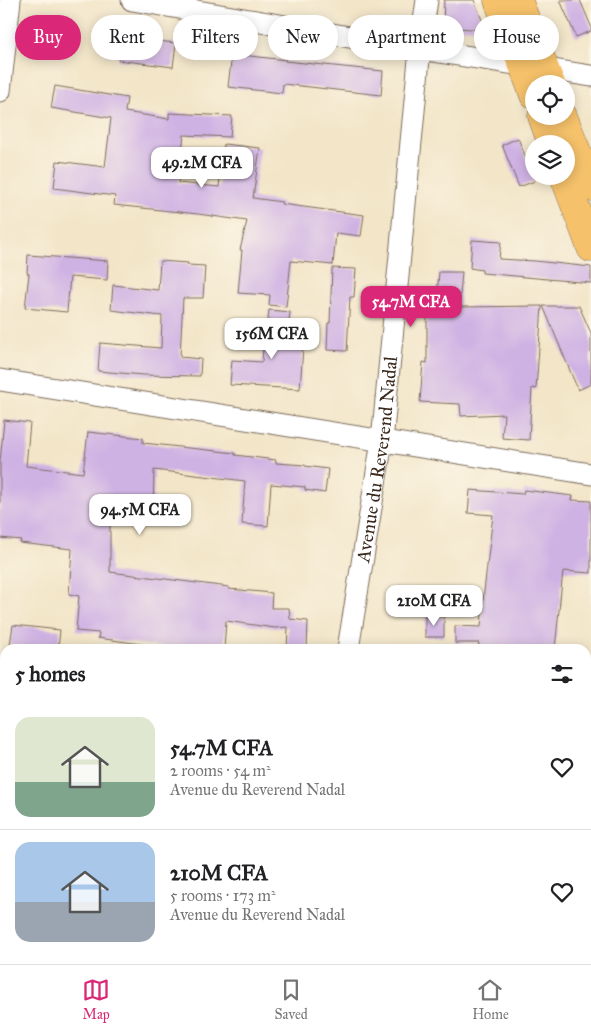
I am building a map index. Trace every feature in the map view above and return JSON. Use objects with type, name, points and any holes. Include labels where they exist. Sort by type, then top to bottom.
[{"type":"main road","points":[[498,0],[539,73]]},
{"type":"main road","points":[[518,0],[539,73]]},
{"type":"main road","points":[[567,125],[591,187]]},
{"type":"main road","points":[[567,185],[591,248]]},
{"type":"street","points":[[0,91],[10,0]]},
{"type":"street","points":[[132,0],[348,37]]},
{"type":"street","name":"Avenue du Reverend Nadal","points":[[426,15],[428,0]]},
{"type":"street","points":[[464,58],[539,73],[591,76]]},
{"type":"street","name":"Avenue du Reverend Nadal","points":[[349,644],[382,441],[419,60]]},
{"type":"street","points":[[0,380],[591,474]]},
{"type":"building","points":[[444,0],[474,0],[480,15],[474,15],[474,29],[464,28],[464,15],[443,15]]},
{"type":"building","points":[[560,0],[580,0],[591,26],[591,31],[576,37]]},
{"type":"building","points":[[163,42],[173,43],[173,67],[118,60],[163,60]]},
{"type":"building","points":[[258,57],[268,58],[268,60],[286,60],[383,71],[381,95],[283,84],[282,93],[228,87],[231,60],[258,60]]},
{"type":"building","points":[[55,86],[127,98],[125,112],[169,119],[169,113],[232,116],[230,137],[184,135],[178,183],[219,187],[224,144],[260,148],[253,198],[282,202],[281,204],[364,215],[361,236],[336,233],[333,265],[291,261],[286,307],[269,305],[270,295],[238,293],[242,250],[240,250],[247,221],[114,205],[115,196],[54,188],[57,161],[105,167],[111,118],[51,108]]},
{"type":"building","points":[[518,138],[525,156],[525,185],[519,187],[502,145]]},
{"type":"building","points":[[472,240],[501,242],[499,259],[591,267],[591,283],[482,273],[482,270],[470,268]]},
{"type":"building","points":[[28,255],[108,261],[107,280],[70,277],[67,312],[25,308],[29,274],[27,273]]},
{"type":"building","points":[[160,261],[205,266],[203,298],[183,298],[180,357],[201,359],[200,376],[143,375],[98,371],[100,343],[161,348],[162,316],[111,310],[113,285],[158,290]]},
{"type":"building","points":[[332,268],[356,269],[354,297],[350,297],[347,351],[327,350]]},
{"type":"building","points":[[439,272],[462,272],[459,307],[542,306],[536,389],[532,388],[529,440],[502,438],[504,414],[461,416],[460,404],[420,402],[423,362],[427,363],[427,307],[436,307]]},
{"type":"building","points":[[543,306],[579,306],[591,333],[591,384],[578,390]]},
{"type":"building","points":[[269,310],[290,312],[286,348],[303,348],[300,389],[230,385],[232,360],[262,362]]},
{"type":"building","points":[[4,420],[30,423],[26,466],[83,473],[88,432],[143,438],[143,443],[235,453],[235,455],[276,460],[276,463],[328,469],[325,493],[305,490],[305,487],[271,484],[268,526],[242,524],[245,481],[154,470],[153,517],[110,516],[110,572],[229,587],[229,589],[272,593],[271,608],[289,608],[290,619],[308,621],[307,644],[287,644],[288,627],[275,628],[226,621],[224,644],[141,644],[98,638],[99,633],[76,631],[79,596],[69,594],[72,549],[20,543],[21,540],[0,538],[0,462]]},
{"type":"building","points":[[470,490],[523,494],[524,490],[573,496],[572,500],[591,501],[591,573],[563,571],[556,644],[455,643],[455,626],[481,627],[493,515],[468,513]]},
{"type":"building","points":[[425,616],[444,617],[444,637],[425,637]]},
{"type":"building","points":[[13,625],[60,630],[59,644],[10,644]]}]
